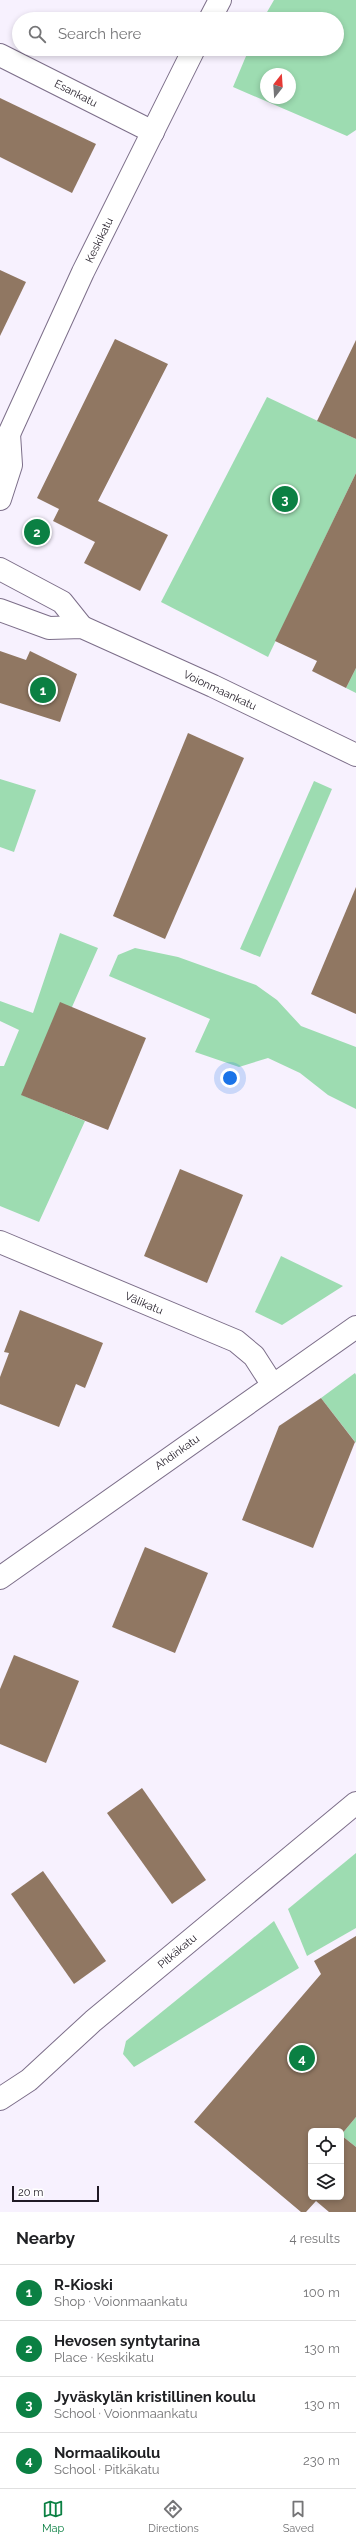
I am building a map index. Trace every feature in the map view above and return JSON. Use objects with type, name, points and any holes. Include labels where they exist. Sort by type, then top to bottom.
[{"type":"street","points":[[214,12],[220,0]]},
{"type":"street","name":"Esankatu","points":[[0,55],[153,132]]},
{"type":"street","name":"Keskikatu","points":[[0,499],[11,464],[5,438],[83,272],[191,56]]},
{"type":"street","name":"Voionmaankatu","points":[[0,569],[62,602],[82,627]]},
{"type":"street","name":"Voionmaankatu","points":[[0,610],[49,628],[82,627],[213,686],[356,755]]},
{"type":"street","name":"Välikatu","points":[[0,1242],[236,1341],[254,1356],[272,1384]]},
{"type":"street","name":"Ahdinkatu","points":[[0,1578],[272,1384],[356,1327]]},
{"type":"street","name":"Pitkäkatu","points":[[0,2099],[29,2080],[64,2050],[69,2042],[356,1803]]},
{"type":"green space","points":[[274,0],[356,0],[356,130],[347,136],[273,104],[296,104],[296,68],[260,68],[260,99],[233,87],[246,56],[344,56],[344,12],[267,12]]},
{"type":"green space","points":[[267,397],[356,439],[356,473],[268,657],[161,602]]},
{"type":"green space","points":[[356,668],[356,693],[346,688]]},
{"type":"green space","points":[[0,779],[36,790],[14,852],[0,847]]},
{"type":"green space","points":[[314,781],[332,789],[260,957],[240,949]]},
{"type":"green space","points":[[60,933],[98,948],[72,1007],[22,1095],[85,1121],[39,1222],[0,1206],[0,1066],[4,1066],[19,1030],[0,1021],[0,1001],[33,1013]]},
{"type":"green space","points":[[135,948],[178,957],[256,985],[277,1000],[301,1026],[356,1047],[356,1109],[328,1095],[300,1073],[268,1058],[239,1067],[195,1052],[210,1019],[109,976],[118,955]]},
{"type":"green space","points":[[281,1256],[343,1286],[282,1325],[255,1312]]},
{"type":"green space","points":[[355,1373],[356,1375],[356,1443],[321,1398]]},
{"type":"green space","points":[[356,1853],[356,1928],[307,1956],[288,1909]]},
{"type":"green space","points":[[274,1921],[299,1968],[134,2067],[123,2054],[126,2041]]},
{"type":"green space","points":[[356,2117],[356,2147],[344,2137],[344,2131]]},
{"type":"building","points":[[0,98],[96,144],[72,193],[0,157]]},
{"type":"building","points":[[0,270],[26,282],[0,336]]},
{"type":"building","points":[[115,339],[168,364],[98,501],[168,535],[140,591],[84,563],[95,542],[53,521],[59,509],[37,498]]},
{"type":"building","points":[[356,340],[356,439],[317,421]]},
{"type":"building","points":[[356,473],[356,668],[346,688],[312,671],[317,661],[275,641]]},
{"type":"building","points":[[0,651],[26,660],[30,651],[77,674],[60,722],[0,703]]},
{"type":"building","points":[[188,733],[244,758],[165,939],[113,916]]},
{"type":"building","points":[[356,887],[356,1014],[311,994]]},
{"type":"building","points":[[60,1002],[146,1038],[108,1130],[21,1095]]},
{"type":"building","points":[[180,1169],[243,1195],[207,1283],[144,1256]]},
{"type":"building","points":[[20,1310],[103,1343],[85,1388],[76,1384],[59,1427],[0,1404],[0,1377],[9,1353],[4,1352]]},
{"type":"building","points":[[321,1398],[355,1442],[313,1548],[242,1520],[279,1426]]},
{"type":"building","points":[[145,1547],[208,1573],[175,1653],[112,1627]]},
{"type":"building","points":[[14,1655],[79,1681],[46,1763],[0,1744],[0,1689]]},
{"type":"building","points":[[142,1788],[206,1880],[172,1904],[107,1813]]},
{"type":"building","points":[[43,1871],[106,1961],[74,1984],[11,1894]]},
{"type":"building","points":[[356,1936],[356,2117],[344,2131],[344,2128],[308,2128],[308,2200],[344,2200],[344,2137],[356,2147],[356,2212],[329,2212],[316,2201],[306,2212],[301,2212],[194,2122],[321,1974],[314,1961]]},
{"type":"place","name":"Jyväskylän kristillinen koulu","points":[[285,499]]},
{"type":"place","name":"Hevosen syntytarina","points":[[37,532]]},
{"type":"place","name":"R-Kioski","points":[[43,690]]},
{"type":"place","name":"Normaalikoulu","points":[[302,2058]]}]
